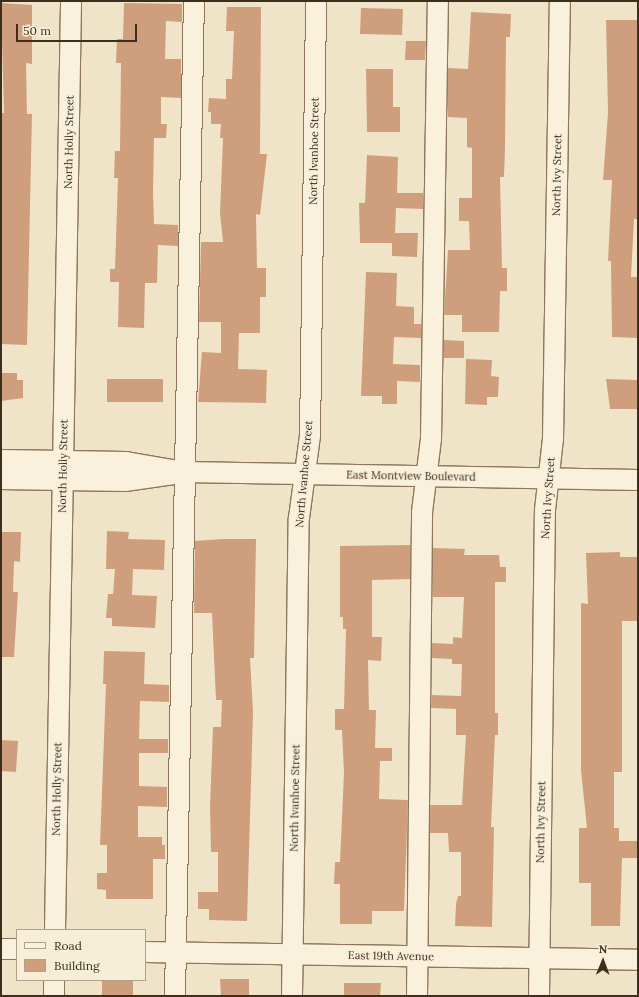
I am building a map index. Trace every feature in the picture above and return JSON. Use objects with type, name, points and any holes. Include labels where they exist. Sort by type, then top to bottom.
[{"type":"street","name":"North Holly Street","points":[[55,929],[71,1]]},
{"type":"street","points":[[175,996],[194,1]]},
{"type":"street","name":"North Ivanhoe Street","points":[[292,996],[299,518],[310,436],[316,1]]},
{"type":"street","points":[[417,996],[422,512],[431,436],[438,1]]},
{"type":"street","name":"North Ivy Street","points":[[539,996],[545,510],[553,440],[560,1]]},
{"type":"street","name":"East Montview Boulevard","points":[[1,460],[130,481],[184,472],[638,480]]},
{"type":"street","name":"East Montview Boulevard","points":[[1,480],[63,471]]},
{"type":"street","points":[[1,949],[16,949]]},
{"type":"street","name":"East 19th Avenue","points":[[146,952],[638,960]]},
{"type":"street","points":[[54,981],[54,996]]},
{"type":"building","points":[[1,3],[32,5],[32,64],[26,63],[27,114],[32,114],[27,345],[1,344],[1,113],[4,113]]},
{"type":"building","points":[[124,3],[182,4],[182,22],[166,21],[165,59],[181,59],[181,98],[161,97],[161,124],[167,124],[166,138],[154,138],[153,192],[154,224],[178,225],[178,246],[158,245],[157,283],[145,283],[144,328],[118,327],[119,282],[110,282],[110,269],[115,269],[118,178],[114,178],[115,151],[120,151],[121,63],[116,63],[117,39],[123,39]]},
{"type":"building","points":[[227,7],[261,7],[260,154],[267,154],[260,215],[256,214],[257,268],[266,268],[266,297],[260,297],[260,333],[239,333],[238,369],[267,370],[266,403],[198,402],[202,352],[221,353],[221,322],[199,322],[201,242],[223,242],[220,213],[223,138],[220,138],[221,124],[211,124],[211,112],[208,112],[209,98],[226,99],[226,79],[232,79],[234,31],[226,31]]},
{"type":"building","points":[[361,8],[403,9],[402,35],[360,34]]},
{"type":"building","points":[[471,12],[511,14],[510,37],[506,37],[504,177],[500,177],[502,268],[507,268],[507,291],[500,291],[499,332],[462,332],[462,315],[444,315],[448,250],[470,250],[469,221],[459,221],[459,198],[472,198],[472,148],[467,147],[467,118],[448,117],[448,68],[468,69]]},
{"type":"building","points":[[606,20],[638,20],[638,219],[634,219],[631,277],[638,277],[638,338],[612,337],[611,261],[608,261],[612,180],[603,180],[608,113]]},
{"type":"building","points":[[406,41],[426,41],[425,60],[405,60]]},
{"type":"building","points":[[366,69],[393,69],[393,107],[400,107],[400,132],[367,132]]},
{"type":"building","points":[[367,155],[398,157],[397,193],[423,193],[423,209],[396,208],[395,233],[418,233],[417,257],[392,256],[392,243],[360,243],[359,203],[365,203]]},
{"type":"building","points":[[366,272],[397,273],[396,306],[414,307],[414,324],[421,324],[421,338],[394,337],[393,364],[420,365],[420,382],[397,381],[397,404],[382,404],[382,396],[361,396]]},
{"type":"building","points":[[444,340],[464,341],[464,358],[444,358]]},
{"type":"building","points":[[466,359],[492,360],[491,376],[499,377],[498,397],[487,397],[487,405],[465,404]]},
{"type":"building","points":[[1,373],[17,373],[17,380],[23,380],[23,398],[1,401]]},
{"type":"building","points":[[107,379],[163,379],[163,402],[107,402]]},
{"type":"building","points":[[606,379],[638,380],[638,409],[610,409]]},
{"type":"building","points":[[107,531],[129,532],[128,539],[165,540],[164,570],[133,569],[132,595],[157,596],[155,628],[112,626],[112,618],[106,618],[108,594],[113,594],[115,569],[106,569]]},
{"type":"building","points":[[1,532],[21,532],[20,562],[14,561],[13,592],[18,592],[14,657],[1,657]]},
{"type":"building","points":[[256,539],[254,658],[250,658],[253,712],[247,921],[209,920],[209,909],[198,909],[198,892],[218,892],[218,852],[211,852],[210,807],[213,727],[221,727],[222,700],[216,700],[212,613],[194,613],[195,541]]},
{"type":"building","points":[[410,545],[410,579],[372,580],[372,637],[382,637],[381,661],[368,660],[369,710],[376,710],[375,748],[392,748],[392,761],[380,761],[379,799],[408,800],[404,911],[372,911],[372,924],[340,924],[340,884],[334,884],[335,862],[340,862],[344,773],[342,730],[335,730],[335,709],[344,709],[346,629],[343,629],[343,617],[340,617],[340,546]]},
{"type":"building","points":[[433,548],[465,549],[464,555],[499,555],[500,567],[506,567],[506,582],[495,582],[495,713],[498,713],[498,735],[495,735],[491,827],[494,827],[492,927],[455,926],[456,904],[458,896],[461,896],[461,852],[449,852],[448,833],[430,833],[430,805],[462,805],[466,735],[456,735],[456,709],[431,708],[432,695],[461,696],[462,664],[452,664],[452,659],[432,658],[432,643],[453,644],[453,637],[462,638],[464,597],[433,597]]},
{"type":"building","points":[[620,552],[620,557],[638,557],[638,621],[622,621],[622,772],[614,772],[614,828],[619,828],[619,841],[638,841],[638,858],[622,858],[620,926],[591,926],[591,883],[579,883],[579,828],[587,828],[581,770],[581,603],[588,604],[586,553]]},
{"type":"building","points":[[104,651],[145,652],[144,684],[169,685],[169,702],[140,701],[139,739],[168,739],[168,753],[139,753],[139,786],[167,787],[167,807],[138,806],[138,837],[162,837],[162,845],[165,845],[165,859],[153,859],[153,899],[106,899],[106,890],[97,889],[97,873],[107,873],[107,845],[100,845],[106,684],[103,684]]},
{"type":"building","points":[[1,740],[18,741],[16,772],[1,771]]},
{"type":"building","points":[[220,979],[249,979],[249,996],[221,996]]},
{"type":"building","points":[[102,981],[133,981],[133,996],[102,996]]},
{"type":"building","points":[[344,983],[381,983],[380,996],[344,996]]}]
